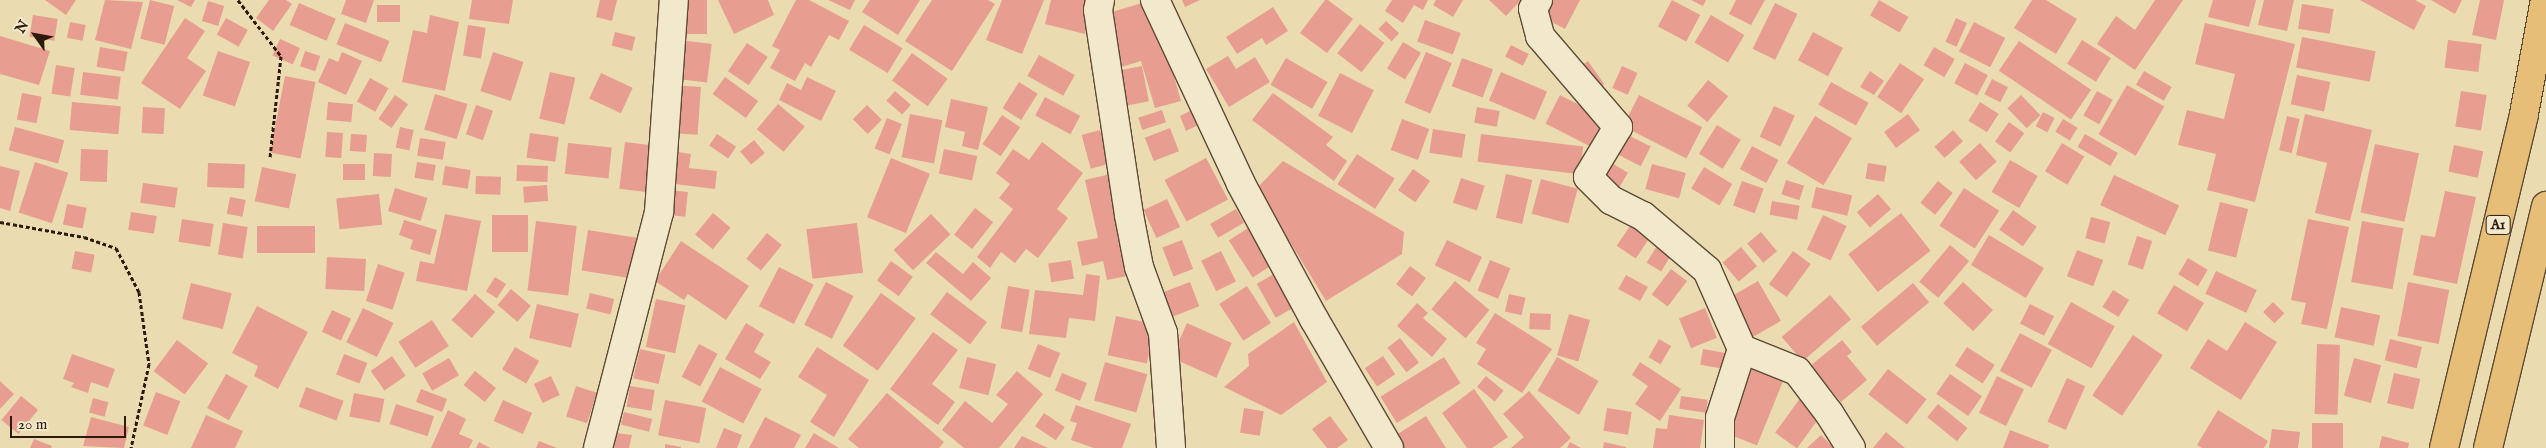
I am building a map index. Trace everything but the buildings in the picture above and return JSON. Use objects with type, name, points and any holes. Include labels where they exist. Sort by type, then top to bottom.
[{"type":"highway","name":"A1","points":[[2444,448],[2524,114],[2546,0]]},
{"type":"highway","points":[[2488,448],[2546,206]]},
{"type":"street","points":[[598,448],[660,212],[674,0]]},
{"type":"street","points":[[1100,0],[1098,10],[1129,215],[1140,267],[1163,332],[1171,448]]},
{"type":"street","points":[[1155,0],[1241,184],[1314,319],[1389,448]]},
{"type":"street","points":[[1538,0],[1532,9],[1540,36],[1618,126],[1588,177],[1611,200],[1643,216],[1707,270],[1742,349],[1720,418],[1720,448]]},
{"type":"street","points":[[1742,349],[1797,372],[1829,413],[1851,448]]},
{"type":"path","points":[[238,0],[281,56],[270,157]]},
{"type":"path","points":[[0,222],[84,238],[116,248],[139,292],[149,364],[131,448]]}]
